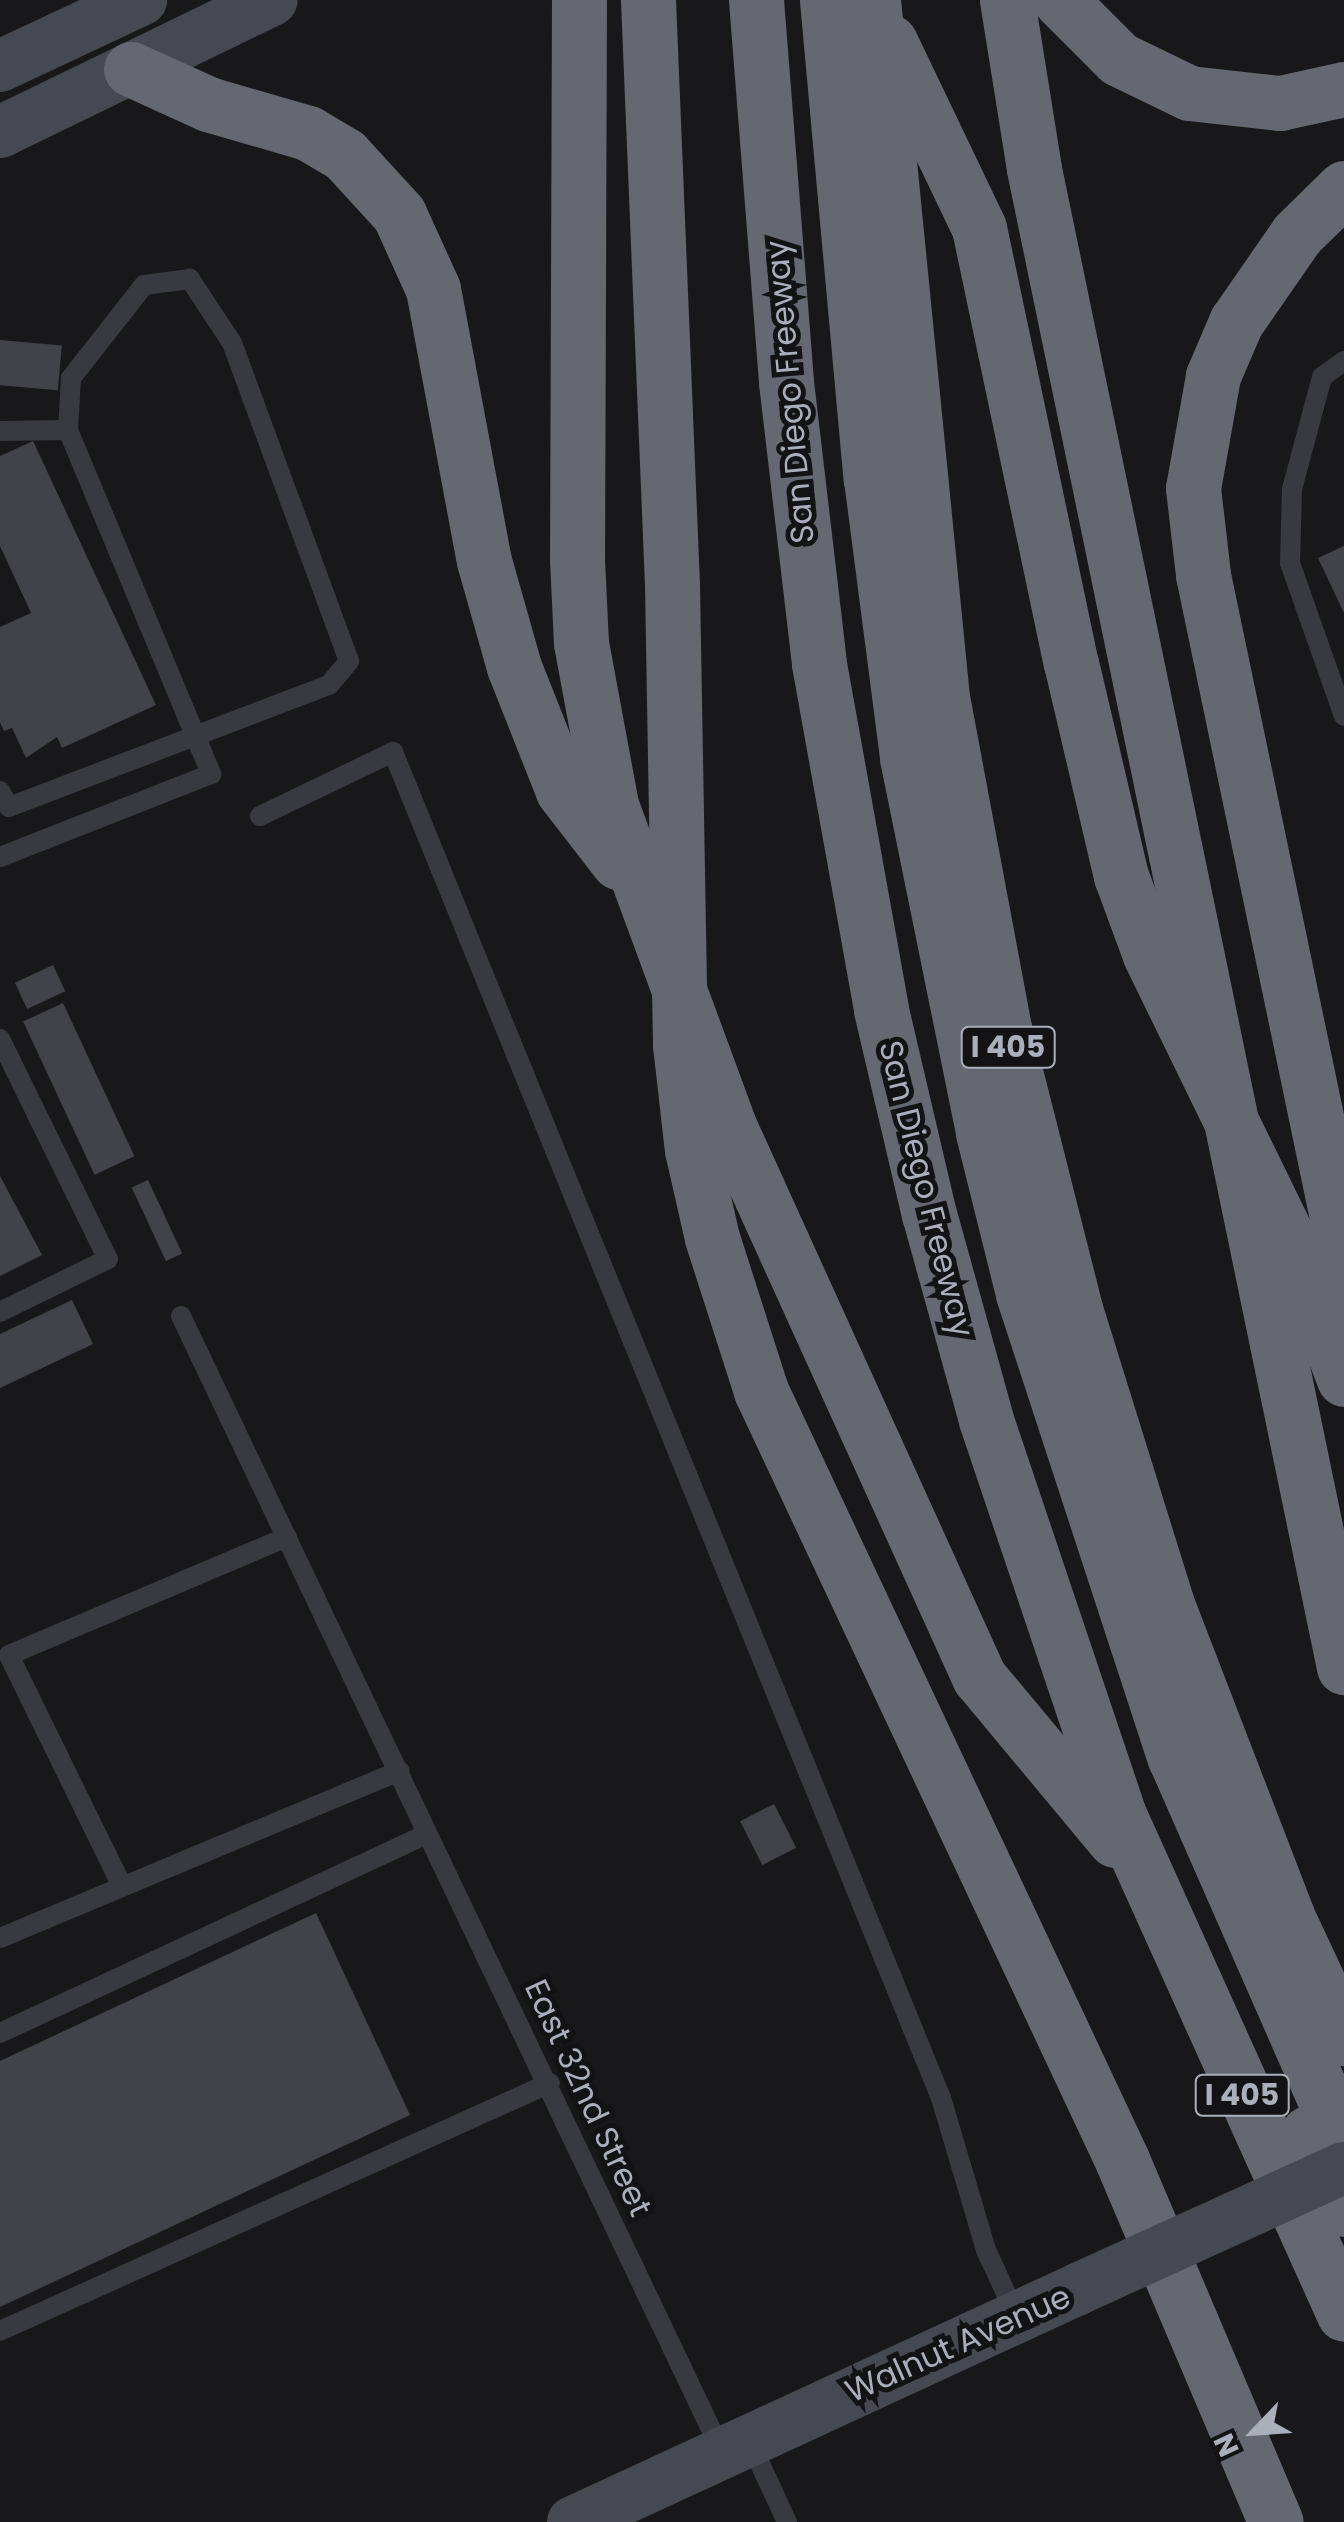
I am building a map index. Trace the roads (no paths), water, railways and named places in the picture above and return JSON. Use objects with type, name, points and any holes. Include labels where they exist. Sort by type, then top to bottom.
[{"type":"highway","points":[[579,0],[581,643],[611,806],[638,888],[800,1290],[979,1677],[1144,1875]]},
{"type":"highway","points":[[648,0],[672,585],[680,1045],[712,1238],[761,1391],[1129,2177],[1276,2522]]},
{"type":"highway","name":"San Diego Freeway","points":[[756,0],[804,549],[848,846],[929,1214],[1056,1641],[1144,1875],[1344,2314]]},
{"type":"highway","points":[[1007,0],[1034,168],[1344,1666]]},
{"type":"highway","points":[[1060,0],[1118,59],[1189,94],[1280,103],[1344,89]]},
{"type":"highway","points":[[858,3],[979,228],[1071,663],[1121,876],[1150,955],[1322,1274],[1344,1379]]},
{"type":"highway","points":[[858,3],[871,478],[907,758],[983,1133],[1023,1294],[1176,1758],[1344,2143]]},
{"type":"highway","name":"I 405","points":[[858,3],[942,698],[1004,1028],[1076,1309],[1166,1602],[1287,1916],[1344,2038]]},
{"type":"highway","points":[[131,69],[208,104],[308,132],[345,155],[399,214],[432,289],[484,561],[514,667],[563,791],[638,888]]},
{"type":"highway","points":[[1322,1274],[1339,1228],[1203,575],[1193,488],[1212,376],[1236,322],[1297,234],[1344,188]]},
{"type":"highway","points":[[1056,1641],[1133,1723],[1344,2210]]},
{"type":"street","points":[[0,66],[141,0]]},
{"type":"street","points":[[0,132],[272,0]]},
{"type":"street","name":"Walnut Avenue","points":[[572,2522],[1344,2168]]},
{"type":"lane","points":[[0,790],[9,807],[194,731],[329,685],[349,660],[232,343],[190,280],[144,286],[71,378],[68,430],[194,731],[211,774],[0,856]]},
{"type":"lane","points":[[1344,361],[1322,377],[1292,489],[1290,563],[1344,716]]},
{"type":"lane","points":[[0,431],[68,430]]},
{"type":"lane","points":[[260,816],[393,752],[941,2098],[986,2250],[1017,2316]]},
{"type":"lane","points":[[0,1039],[108,1259],[0,1312]]},
{"type":"lane","name":"East 32nd Street","points":[[181,1316],[550,2083],[735,2446],[787,2522]]},
{"type":"lane","points":[[122,1886],[9,1655],[287,1537]]},
{"type":"lane","points":[[0,1938],[398,1770]]},
{"type":"lane","points":[[0,2033],[427,1834]]},
{"type":"lane","points":[[0,2331],[550,2083]]}]
